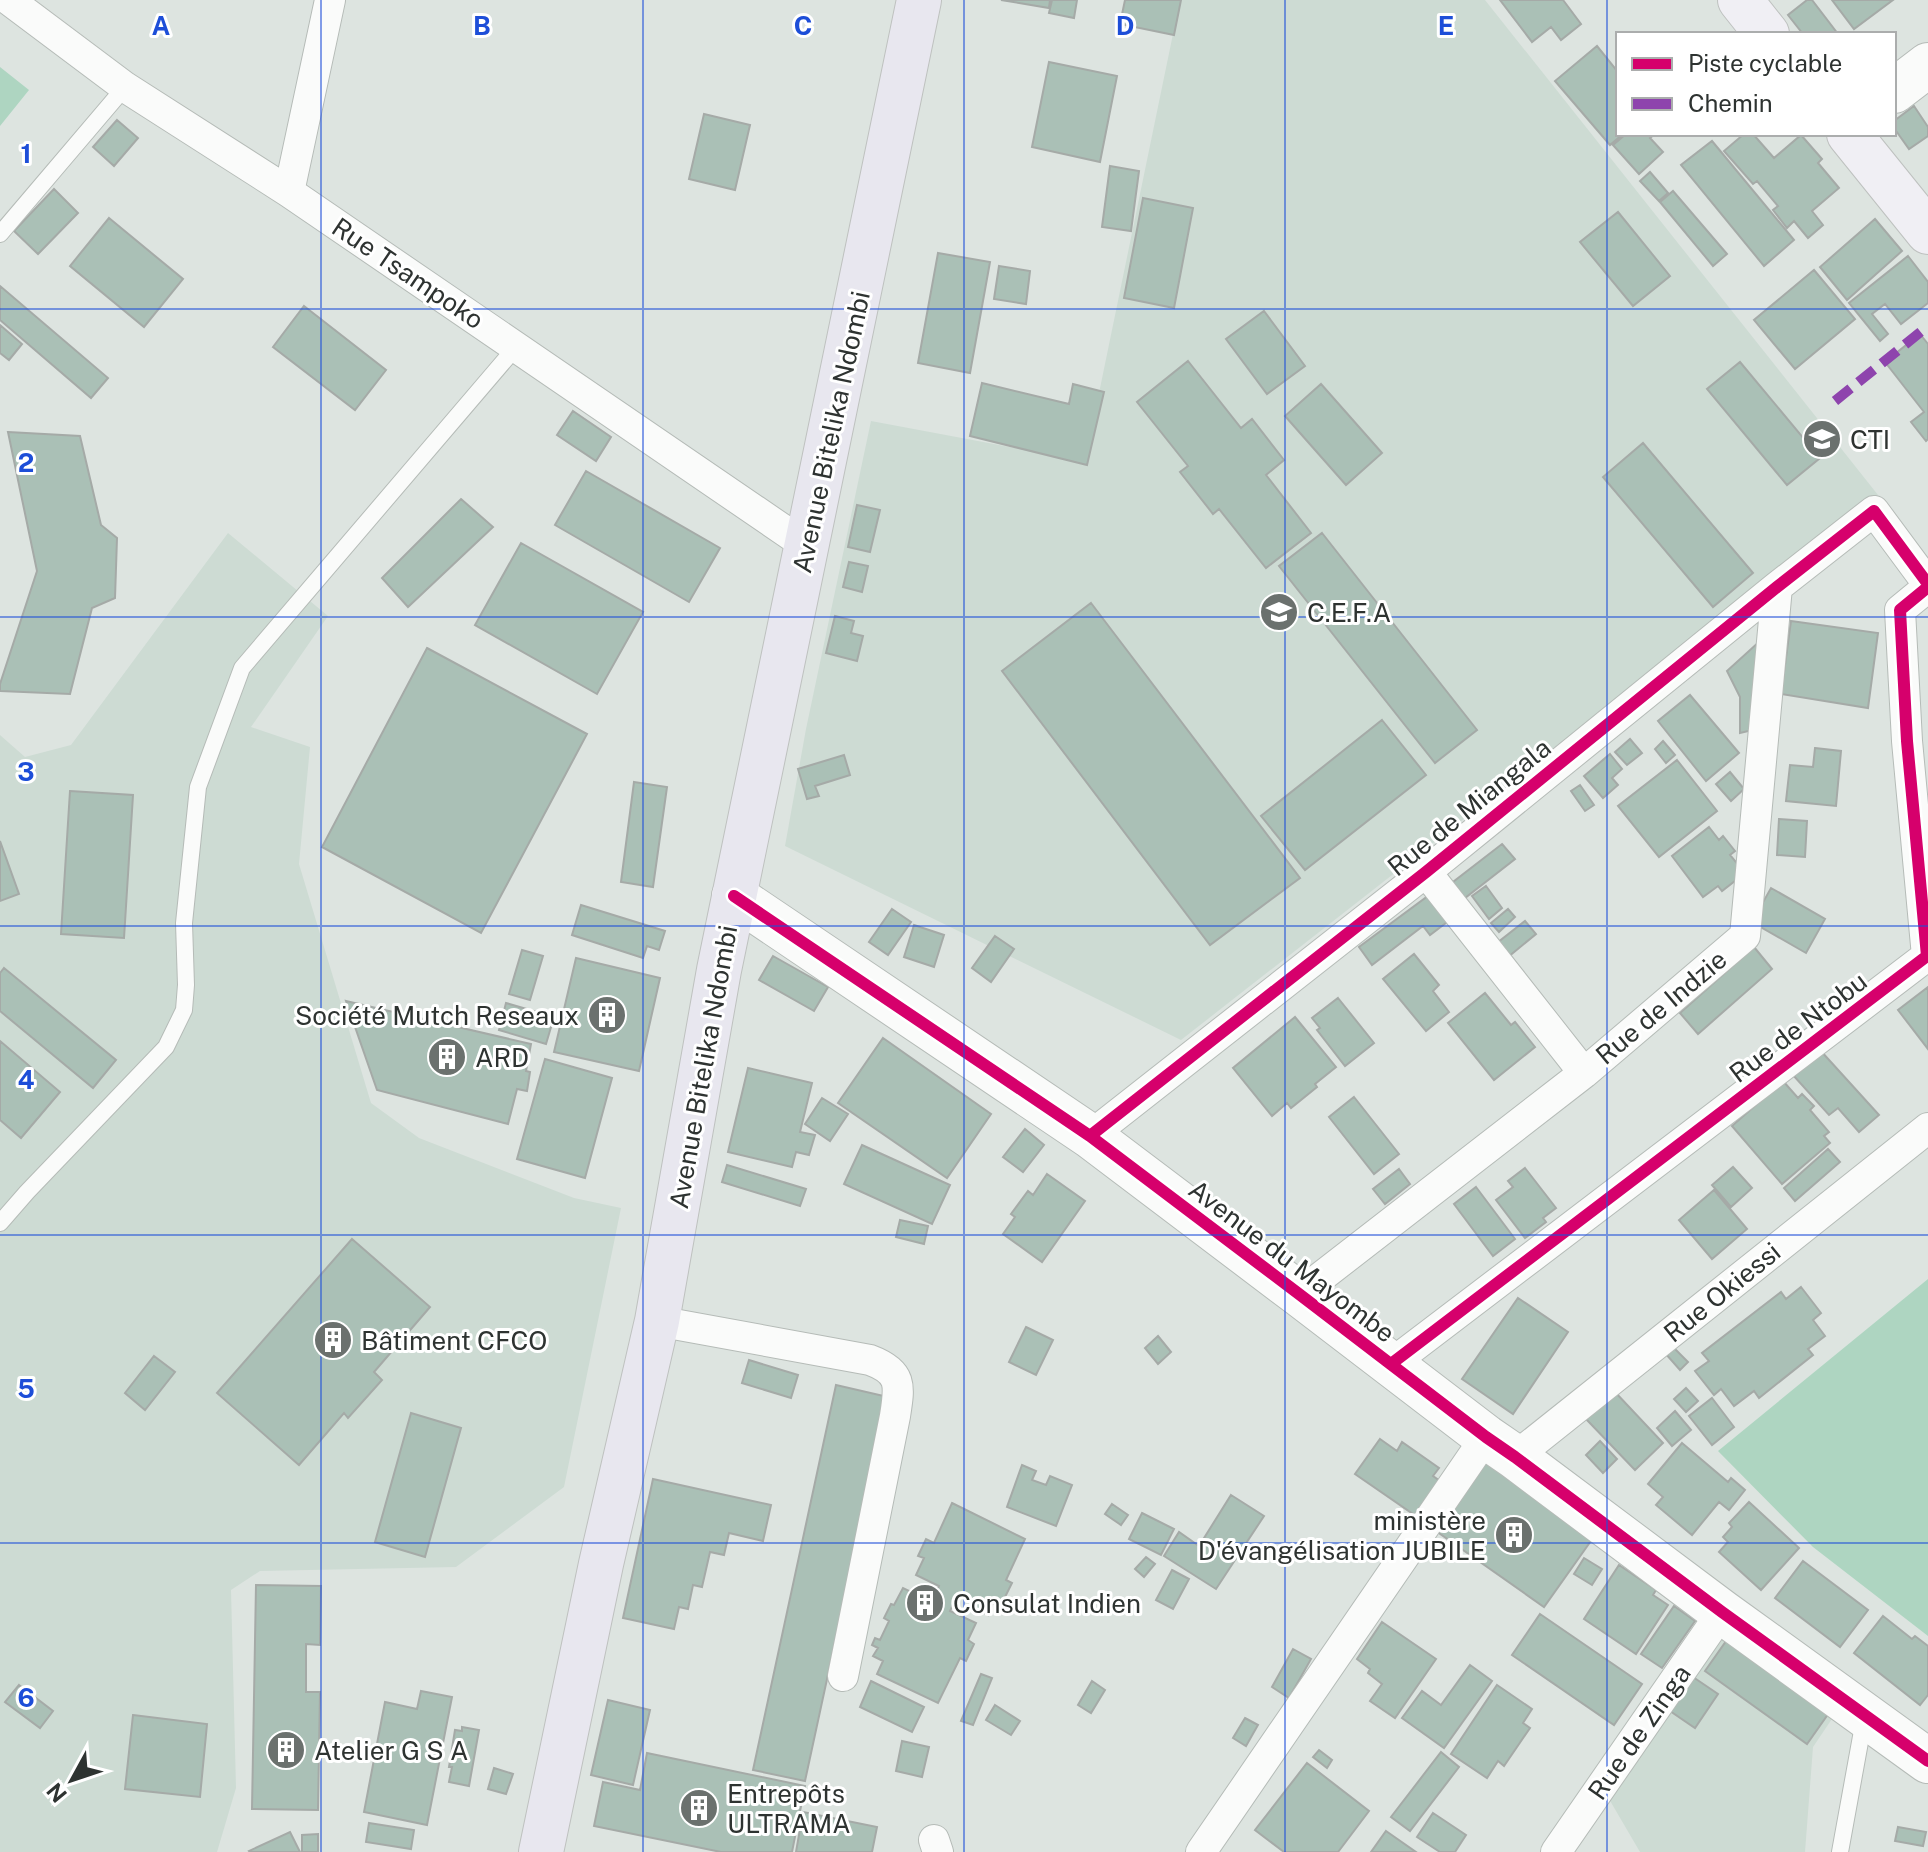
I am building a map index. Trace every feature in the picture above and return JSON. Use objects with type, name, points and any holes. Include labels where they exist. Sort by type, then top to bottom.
[{"type":"highway","name":"Avenue Bitelika Ndombi","points":[[541,1852],[601,1564],[657,1321],[716,985],[919,0]]},
{"type":"main road","points":[[1740,0],[1765,32]]},
{"type":"main road","points":[[1851,136],[1928,232]]},
{"type":"street","name":"Rue Tsampoko","points":[[9,0],[125,87],[289,192],[807,546]]},
{"type":"street","points":[[289,192],[330,0]]},
{"type":"street","points":[[1896,89],[1928,65]]},
{"type":"street","name":"Rue de Miangala","points":[[1090,1136],[1426,872],[1874,511],[1928,586]]},
{"type":"street","name":"Rue de Ntobu","points":[[1391,1364],[1927,956],[1907,741],[1900,610],[1928,586]]},
{"type":"street","name":"Rue de Indzie","points":[[1299,1294],[1584,1073],[1745,936],[1777,587]]},
{"type":"street","points":[[1426,872],[1584,1073]]},
{"type":"street","name":"Avenue du Mayombe","points":[[734,896],[1090,1136],[1500,1447],[1928,1761]]},
{"type":"street","name":"Rue Okiessi","points":[[1201,1852],[1500,1447],[1928,1128]]},
{"type":"street","points":[[657,1321],[870,1360],[889,1368],[894,1374],[897,1383],[895,1416],[843,1676]]},
{"type":"street","name":"Rue de Zinga","points":[[1567,1845],[1722,1612]]},
{"type":"lane","points":[[0,234],[125,87]]},
{"type":"lane","points":[[0,1223],[166,1047],[184,1010],[184,923],[198,787],[242,668],[516,347]]},
{"type":"lane","points":[[1840,1852],[1865,1717]]},
{"type":"shaded area","name":"C.E.F.A","points":[[1180,0],[1485,0],[1878,495],[1181,1040],[785,846],[806,729],[871,421],[1085,461]]},
{"type":"shaded area","points":[[228,533],[328,616],[251,727],[310,747],[299,864],[371,1103],[419,1138],[574,1198],[621,1208],[564,1487],[456,1567],[260,1571],[231,1590],[236,1788],[217,1852],[0,1852],[0,735],[25,757],[71,745]]},
{"type":"shaded area","points":[[1721,1629],[1838,1710],[1813,1747],[1805,1852],[1640,1852],[1609,1799]]},
{"type":"green space","points":[[0,67],[29,90],[0,126]]},
{"type":"green space","points":[[1928,1279],[1928,1636],[1813,1547],[1718,1451]]},
{"type":"building","points":[[1001,0],[1050,0],[1049,8]]},
{"type":"building","points":[[1052,0],[1077,0],[1074,18],[1049,13]]},
{"type":"building","points":[[1125,0],[1181,0],[1174,35],[1120,24]]},
{"type":"building","points":[[1500,0],[1563,0],[1581,24],[1561,40],[1551,27],[1532,42]]},
{"type":"building","points":[[1807,0],[1812,0],[1836,32],[1801,32],[1788,15]]},
{"type":"building","points":[[1832,0],[1893,0],[1854,29]]},
{"type":"building","points":[[1597,46],[1616,70],[1616,136],[1621,136],[1610,145],[1555,81]]},
{"type":"building","points":[[1049,62],[1117,76],[1100,162],[1032,147]]},
{"type":"building","points":[[1914,106],[1928,127],[1928,136],[1909,149],[1896,131],[1896,120]]},
{"type":"building","points":[[704,114],[750,125],[735,190],[689,179]]},
{"type":"building","points":[[117,120],[138,138],[114,166],[93,147]]},
{"type":"building","points":[[1624,136],[1652,136],[1650,138],[1663,152],[1639,174],[1613,145]]},
{"type":"building","points":[[1742,136],[1755,136],[1774,158],[1802,136],[1822,159],[1818,163],[1839,188],[1812,211],[1823,225],[1808,238],[1794,221],[1787,228],[1773,210],[1778,206],[1757,181],[1753,184],[1724,151]]},
{"type":"building","points":[[1712,141],[1794,240],[1764,266],[1681,165]]},
{"type":"building","points":[[1110,166],[1139,171],[1131,231],[1102,227]]},
{"type":"building","points":[[1650,172],[1668,193],[1659,201],[1640,181]]},
{"type":"building","points":[[54,189],[78,213],[38,254],[14,231]]},
{"type":"building","points":[[1673,191],[1727,254],[1713,266],[1660,202]]},
{"type":"building","points":[[1143,198],[1193,208],[1174,308],[1124,298]]},
{"type":"building","points":[[1618,212],[1670,276],[1633,306],[1580,242]]},
{"type":"building","points":[[109,218],[183,279],[144,327],[70,266]]},
{"type":"building","points":[[1875,219],[1902,251],[1847,300],[1820,267]]},
{"type":"building","points":[[938,253],[990,262],[970,373],[918,363]]},
{"type":"building","points":[[1908,256],[1928,282],[1928,303],[1901,324],[1885,304],[1872,314],[1888,334],[1880,341],[1849,303]]},
{"type":"building","points":[[999,266],[1030,271],[1026,304],[994,299]]},
{"type":"building","points":[[1814,270],[1855,319],[1795,369],[1754,320]]},
{"type":"building","points":[[0,286],[108,378],[91,398],[0,320]]},
{"type":"building","points":[[304,306],[386,370],[355,410],[273,347]]},
{"type":"building","points":[[1264,311],[1305,366],[1267,394],[1226,339]]},
{"type":"building","points":[[0,325],[22,344],[9,360],[0,353]]},
{"type":"building","points":[[1920,334],[1928,344],[1926,441],[1911,422],[1924,412],[1885,362]]},
{"type":"building","points":[[1188,361],[1241,428],[1252,419],[1284,460],[1266,475],[1311,533],[1266,568],[1219,509],[1213,514],[1180,472],[1188,466],[1137,402]]},
{"type":"building","points":[[1740,362],[1820,458],[1787,485],[1707,389]]},
{"type":"building","points":[[982,383],[1069,404],[1073,384],[1104,392],[1087,465],[970,436]]},
{"type":"building","points":[[1321,384],[1382,453],[1346,485],[1285,416]]},
{"type":"building","points":[[573,411],[611,437],[596,461],[557,435]]},
{"type":"building","points":[[8,432],[80,436],[101,525],[117,538],[115,598],[92,608],[70,694],[0,691],[37,571]]},
{"type":"building","points":[[1643,443],[1753,573],[1713,607],[1603,477]]},
{"type":"building","points":[[586,471],[720,548],[689,602],[555,525]]},
{"type":"building","points":[[461,499],[493,527],[408,607],[382,578]]},
{"type":"building","points":[[857,505],[880,510],[870,552],[848,547]]},
{"type":"building","points":[[1322,533],[1477,730],[1435,763],[1279,566]]},
{"type":"building","points":[[521,543],[643,612],[597,694],[475,625]]},
{"type":"building","points":[[849,562],[868,566],[862,592],[843,587]]},
{"type":"building","points":[[1091,603],[1300,878],[1210,945],[1002,671]]},
{"type":"building","points":[[835,616],[854,621],[851,633],[863,636],[857,661],[826,653]]},
{"type":"building","points":[[1791,621],[1878,633],[1868,708],[1781,694]]},
{"type":"building","points":[[1761,640],[1757,729],[1740,733],[1740,697],[1727,671]]},
{"type":"building","points":[[427,648],[587,734],[481,933],[322,847]]},
{"type":"building","points":[[1690,695],[1739,753],[1706,781],[1658,721]]},
{"type":"building","points":[[1382,720],[1426,775],[1305,870],[1261,816]]},
{"type":"building","points":[[1630,739],[1642,753],[1627,765],[1615,752]]},
{"type":"building","points":[[1663,741],[1675,755],[1666,763],[1655,749]]},
{"type":"building","points":[[1815,748],[1841,751],[1836,806],[1786,801],[1790,765],[1813,767]]},
{"type":"building","points":[[1610,754],[1622,769],[1612,778],[1618,785],[1603,798],[1584,776]]},
{"type":"building","points":[[844,755],[850,775],[815,786],[819,796],[807,799],[798,769]]},
{"type":"building","points":[[1677,760],[1717,811],[1659,857],[1618,806]]},
{"type":"building","points":[[1730,772],[1744,789],[1731,801],[1716,784]]},
{"type":"building","points":[[634,782],[667,787],[653,887],[621,882]]},
{"type":"building","points":[[1580,785],[1594,805],[1585,811],[1571,791]]},
{"type":"building","points":[[70,791],[133,795],[124,938],[61,934]]},
{"type":"building","points":[[1779,819],[1807,821],[1805,857],[1777,855]]},
{"type":"building","points":[[1709,827],[1719,840],[1723,836],[1735,851],[1730,855],[1745,873],[1722,891],[1718,886],[1703,897],[1672,856]]},
{"type":"building","points":[[0,841],[19,894],[0,901]]},
{"type":"building","points":[[1502,844],[1515,859],[1465,898],[1453,882]]},
{"type":"building","points":[[1486,886],[1502,908],[1489,919],[1472,896]]},
{"type":"building","points":[[1771,888],[1825,919],[1806,953],[1752,922]]},
{"type":"building","points":[[1432,893],[1451,919],[1430,935],[1423,926],[1372,965],[1359,947]]},
{"type":"building","points":[[581,905],[665,931],[659,950],[647,946],[643,958],[572,935]]},
{"type":"building","points":[[892,909],[911,922],[888,955],[869,942]]},
{"type":"building","points":[[1508,909],[1515,917],[1499,932],[1491,923]]},
{"type":"building","points":[[1525,921],[1536,934],[1508,957],[1497,943]]},
{"type":"building","points":[[914,925],[944,935],[934,967],[904,957]]},
{"type":"building","points":[[995,936],[1014,949],[991,982],[972,968]]},
{"type":"building","points":[[1754,947],[1772,969],[1698,1034],[1680,1013]]},
{"type":"building","name":"ARD","points":[[522,950],[543,956],[530,1000],[509,994]]},
{"type":"building","points":[[1414,954],[1439,985],[1433,991],[1449,1012],[1426,1031],[1383,979]]},
{"type":"building","points":[[773,956],[828,987],[814,1011],[759,980]]},
{"type":"building","name":"Société Mutch Reseaux","points":[[576,958],[660,978],[639,1071],[554,1052]]},
{"type":"building","points":[[4,968],[116,1060],[93,1088],[0,1011],[0,973]]},
{"type":"building","points":[[1928,987],[1928,1049],[1898,1010]]},
{"type":"building","points":[[1485,993],[1511,1025],[1515,1022],[1535,1047],[1494,1080],[1448,1023]]},
{"type":"building","points":[[1338,998],[1374,1043],[1345,1066],[1317,1030],[1320,1028],[1312,1018]]},
{"type":"building","name":"ARD","points":[[346,1001],[531,1044],[526,1071],[530,1072],[527,1091],[517,1089],[508,1124],[377,1090]]},
{"type":"building","name":"ARD","points":[[506,1003],[554,1017],[546,1044],[499,1030]]},
{"type":"building","points":[[1295,1017],[1336,1067],[1291,1108],[1287,1103],[1272,1116],[1233,1068]]},
{"type":"building","points":[[883,1038],[991,1114],[947,1178],[838,1103]]},
{"type":"building","points":[[0,1041],[60,1092],[21,1138],[0,1120]]},
{"type":"building","points":[[1820,1050],[1879,1115],[1859,1132],[1838,1108],[1829,1115],[1793,1075]]},
{"type":"building","points":[[545,1059],[612,1078],[585,1178],[517,1159]]},
{"type":"building","points":[[748,1068],[812,1083],[800,1132],[815,1135],[809,1155],[796,1152],[792,1167],[728,1152]]},
{"type":"building","points":[[1783,1081],[1798,1098],[1802,1094],[1814,1106],[1810,1110],[1829,1132],[1824,1136],[1830,1143],[1782,1184],[1732,1126]]},
{"type":"building","points":[[1354,1097],[1399,1154],[1374,1174],[1329,1117]]},
{"type":"building","points":[[822,1098],[848,1114],[830,1141],[805,1124]]},
{"type":"building","points":[[1025,1129],[1044,1145],[1023,1172],[1003,1157]]},
{"type":"building","points":[[862,1145],[950,1185],[932,1224],[844,1184]]},
{"type":"building","points":[[1828,1149],[1840,1162],[1795,1201],[1784,1188]]},
{"type":"building","points":[[727,1165],[806,1189],[800,1206],[722,1182]]},
{"type":"building","points":[[1733,1167],[1752,1188],[1731,1207],[1712,1185]]},
{"type":"building","points":[[1525,1168],[1556,1208],[1543,1218],[1546,1222],[1525,1238],[1496,1200],[1513,1187],[1508,1181]]},
{"type":"building","points":[[1399,1169],[1410,1184],[1385,1204],[1373,1189]]},
{"type":"building","points":[[1047,1174],[1085,1201],[1042,1262],[1003,1234],[1015,1217],[1011,1214],[1028,1191],[1033,1195]]},
{"type":"building","points":[[1476,1187],[1515,1239],[1493,1256],[1454,1204]]},
{"type":"building","points":[[1714,1190],[1747,1229],[1712,1259],[1679,1220]]},
{"type":"building","points":[[900,1220],[928,1226],[924,1244],[896,1237]]},
{"type":"building","name":"Bâtiment CFCO","points":[[352,1239],[430,1307],[374,1372],[382,1380],[348,1418],[344,1413],[299,1465],[217,1393]]},
{"type":"building","points":[[1801,1287],[1821,1313],[1813,1320],[1825,1336],[1808,1349],[1813,1355],[1759,1398],[1754,1391],[1734,1406],[1721,1389],[1714,1395],[1695,1371],[1709,1361],[1702,1353],[1781,1292],[1786,1299]]},
{"type":"building","points":[[1518,1298],[1568,1332],[1513,1414],[1462,1379]]},
{"type":"building","points":[[1026,1327],[1053,1340],[1036,1375],[1009,1362]]},
{"type":"building","points":[[1158,1336],[1171,1352],[1158,1364],[1145,1348]]},
{"type":"building","points":[[1672,1346],[1688,1362],[1680,1370],[1665,1353]]},
{"type":"building","points":[[154,1356],[175,1372],[145,1410],[125,1393]]},
{"type":"building","points":[[749,1360],[798,1375],[791,1398],[742,1383]]},
{"type":"building","points":[[836,1385],[888,1397],[805,1781],[753,1770]]},
{"type":"building","points":[[1686,1388],[1698,1401],[1686,1412],[1674,1399]]},
{"type":"building","points":[[1615,1392],[1663,1443],[1635,1470],[1586,1419]]},
{"type":"building","points":[[1712,1398],[1734,1427],[1712,1445],[1689,1416]]},
{"type":"building","points":[[1675,1411],[1691,1430],[1672,1446],[1657,1428]]},
{"type":"building","name":"Bâtiment CFCO","points":[[411,1413],[461,1428],[425,1557],[375,1542]]},
{"type":"building","points":[[1380,1439],[1397,1451],[1402,1442],[1439,1468],[1433,1476],[1440,1481],[1416,1516],[1355,1474]]},
{"type":"building","points":[[1600,1441],[1617,1459],[1603,1473],[1586,1455]]},
{"type":"building","points":[[1682,1443],[1728,1482],[1731,1478],[1745,1490],[1729,1510],[1719,1502],[1692,1535],[1656,1505],[1663,1497],[1648,1484]]},
{"type":"building","name":"ministère D'évangélisation JUBILE","points":[[1485,1462],[1593,1538],[1544,1607],[1436,1531]]},
{"type":"building","points":[[1022,1465],[1036,1471],[1032,1480],[1046,1485],[1050,1476],[1072,1485],[1056,1526],[1007,1507]]},
{"type":"building","points":[[653,1479],[771,1505],[763,1541],[729,1533],[724,1555],[710,1552],[702,1587],[693,1585],[688,1609],[679,1607],[674,1629],[623,1618]]},
{"type":"building","points":[[1231,1495],[1264,1516],[1216,1589],[1164,1556],[1179,1532],[1199,1546]]},
{"type":"building","points":[[1749,1502],[1799,1548],[1761,1590],[1719,1552],[1728,1542],[1723,1537],[1732,1527],[1729,1523]]},
{"type":"building","name":"Consulat Indien","points":[[952,1503],[1025,1539],[1006,1580],[1012,1583],[1000,1607],[993,1603],[988,1615],[973,1607],[976,1602],[958,1594],[950,1611],[976,1623],[968,1640],[974,1644],[966,1661],[960,1658],[938,1703],[877,1674],[883,1661],[873,1656],[878,1648],[872,1645],[875,1638],[880,1640],[889,1621],[884,1618],[903,1588],[932,1602],[939,1586],[916,1575],[924,1558],[918,1556],[926,1539],[934,1543]]},
{"type":"building","points":[[1112,1504],[1128,1515],[1121,1525],[1105,1514]]},
{"type":"building","points":[[1142,1513],[1174,1529],[1161,1555],[1129,1539]]},
{"type":"building","points":[[1146,1557],[1155,1564],[1144,1577],[1135,1569]]},
{"type":"building","points":[[1584,1558],[1602,1569],[1592,1585],[1574,1574]]},
{"type":"building","points":[[1803,1561],[1868,1610],[1840,1647],[1775,1598]]},
{"type":"building","points":[[1619,1565],[1656,1590],[1653,1595],[1668,1605],[1636,1654],[1584,1619]]},
{"type":"building","points":[[1172,1570],[1189,1579],[1173,1609],[1156,1600]]},
{"type":"building","name":"Atelier G S A","points":[[256,1585],[321,1586],[320,1645],[306,1644],[306,1692],[320,1692],[318,1810],[252,1809]]},
{"type":"building","points":[[1674,1606],[1695,1621],[1662,1668],[1641,1654]]},
{"type":"building","points":[[1540,1614],[1642,1684],[1614,1725],[1512,1655]]},
{"type":"building","points":[[1883,1616],[1912,1639],[1915,1636],[1928,1646],[1928,1695],[1920,1705],[1854,1653]]},
{"type":"building","points":[[1382,1622],[1436,1659],[1395,1718],[1370,1701],[1382,1684],[1357,1659]]},
{"type":"building","points":[[1729,1637],[1831,1710],[1807,1744],[1705,1671]]},
{"type":"building","points":[[1293,1649],[1311,1659],[1289,1698],[1272,1687]]},
{"type":"building","points":[[1470,1665],[1492,1681],[1444,1748],[1402,1718],[1422,1691],[1441,1705]]},
{"type":"building","points":[[981,1674],[992,1678],[973,1725],[961,1721]]},
{"type":"building","points":[[1693,1677],[1718,1694],[1695,1728],[1670,1711]]},
{"type":"building","points":[[871,1681],[924,1707],[912,1732],[860,1707]]},
{"type":"building","points":[[1092,1681],[1105,1690],[1091,1713],[1078,1705]]},
{"type":"building","points":[[19,1685],[53,1711],[40,1728],[5,1702]]},
{"type":"building","points":[[1497,1685],[1532,1709],[1523,1723],[1530,1728],[1504,1766],[1498,1761],[1487,1778],[1451,1754]]},
{"type":"building","points":[[421,1691],[452,1697],[427,1825],[364,1812],[385,1702],[417,1709]]},
{"type":"building","points":[[608,1700],[650,1710],[633,1785],[591,1775]]},
{"type":"building","points":[[995,1705],[1020,1721],[1011,1735],[986,1720]]},
{"type":"building","points":[[133,1715],[207,1724],[200,1797],[125,1789]]},
{"type":"building","points":[[1245,1718],[1258,1725],[1246,1746],[1233,1738]]},
{"type":"building","points":[[462,1727],[479,1730],[469,1786],[449,1782],[455,1730],[462,1731]]},
{"type":"building","points":[[902,1741],[929,1747],[922,1777],[896,1771]]},
{"type":"building","points":[[1319,1750],[1332,1760],[1327,1768],[1313,1757]]},
{"type":"building","points":[[1441,1752],[1459,1767],[1410,1831],[1391,1817]]},
{"type":"building","name":"Entrepôts ULTRAMA","points":[[647,1753],[805,1786],[792,1852],[721,1852],[594,1826],[603,1782],[640,1790]]},
{"type":"building","points":[[1307,1763],[1369,1811],[1338,1852],[1284,1852],[1255,1830]]},
{"type":"building","points":[[494,1768],[513,1774],[506,1794],[488,1789]]},
{"type":"building","points":[[803,1812],[877,1827],[872,1852],[796,1852]]},
{"type":"building","points":[[1433,1813],[1466,1835],[1455,1852],[1440,1852],[1417,1837]]},
{"type":"building","points":[[369,1823],[414,1830],[411,1849],[366,1842]]},
{"type":"building","points":[[1898,1827],[1926,1832],[1923,1846],[1895,1841]]},
{"type":"building","points":[[1386,1831],[1416,1852],[1371,1852]]},
{"type":"building","points":[[290,1832],[300,1852],[249,1851]]},
{"type":"building","points":[[318,1834],[318,1852],[302,1852],[302,1835]]},
{"type":"marked path","points":[[1835,401],[1928,326]]},
{"type":"cycle path","points":[[1090,1136],[1426,872],[1874,511],[1928,584]]},
{"type":"cycle path","points":[[1391,1364],[1927,956],[1907,741],[1900,610],[1928,587]]},
{"type":"cycle path","points":[[734,896],[1090,1136],[1486,1437],[1928,1761]]},
{"type":"place","name":"CTI","points":[[1822,439]]},
{"type":"place","name":"C.E.F.A","points":[[1279,612]]},
{"type":"place","name":"Société Mutch Reseaux","points":[[607,1015]]},
{"type":"place","name":"ARD","points":[[447,1057]]},
{"type":"place","name":"Bâtiment CFCO","points":[[333,1340]]},
{"type":"place","name":"ministère D'évangélisation JUBILE","points":[[1514,1535]]},
{"type":"place","name":"Consulat Indien","points":[[925,1603]]},
{"type":"place","name":"Atelier G S A","points":[[286,1750]]},
{"type":"place","name":"Entrepôts ULTRAMA","points":[[699,1808]]}]
